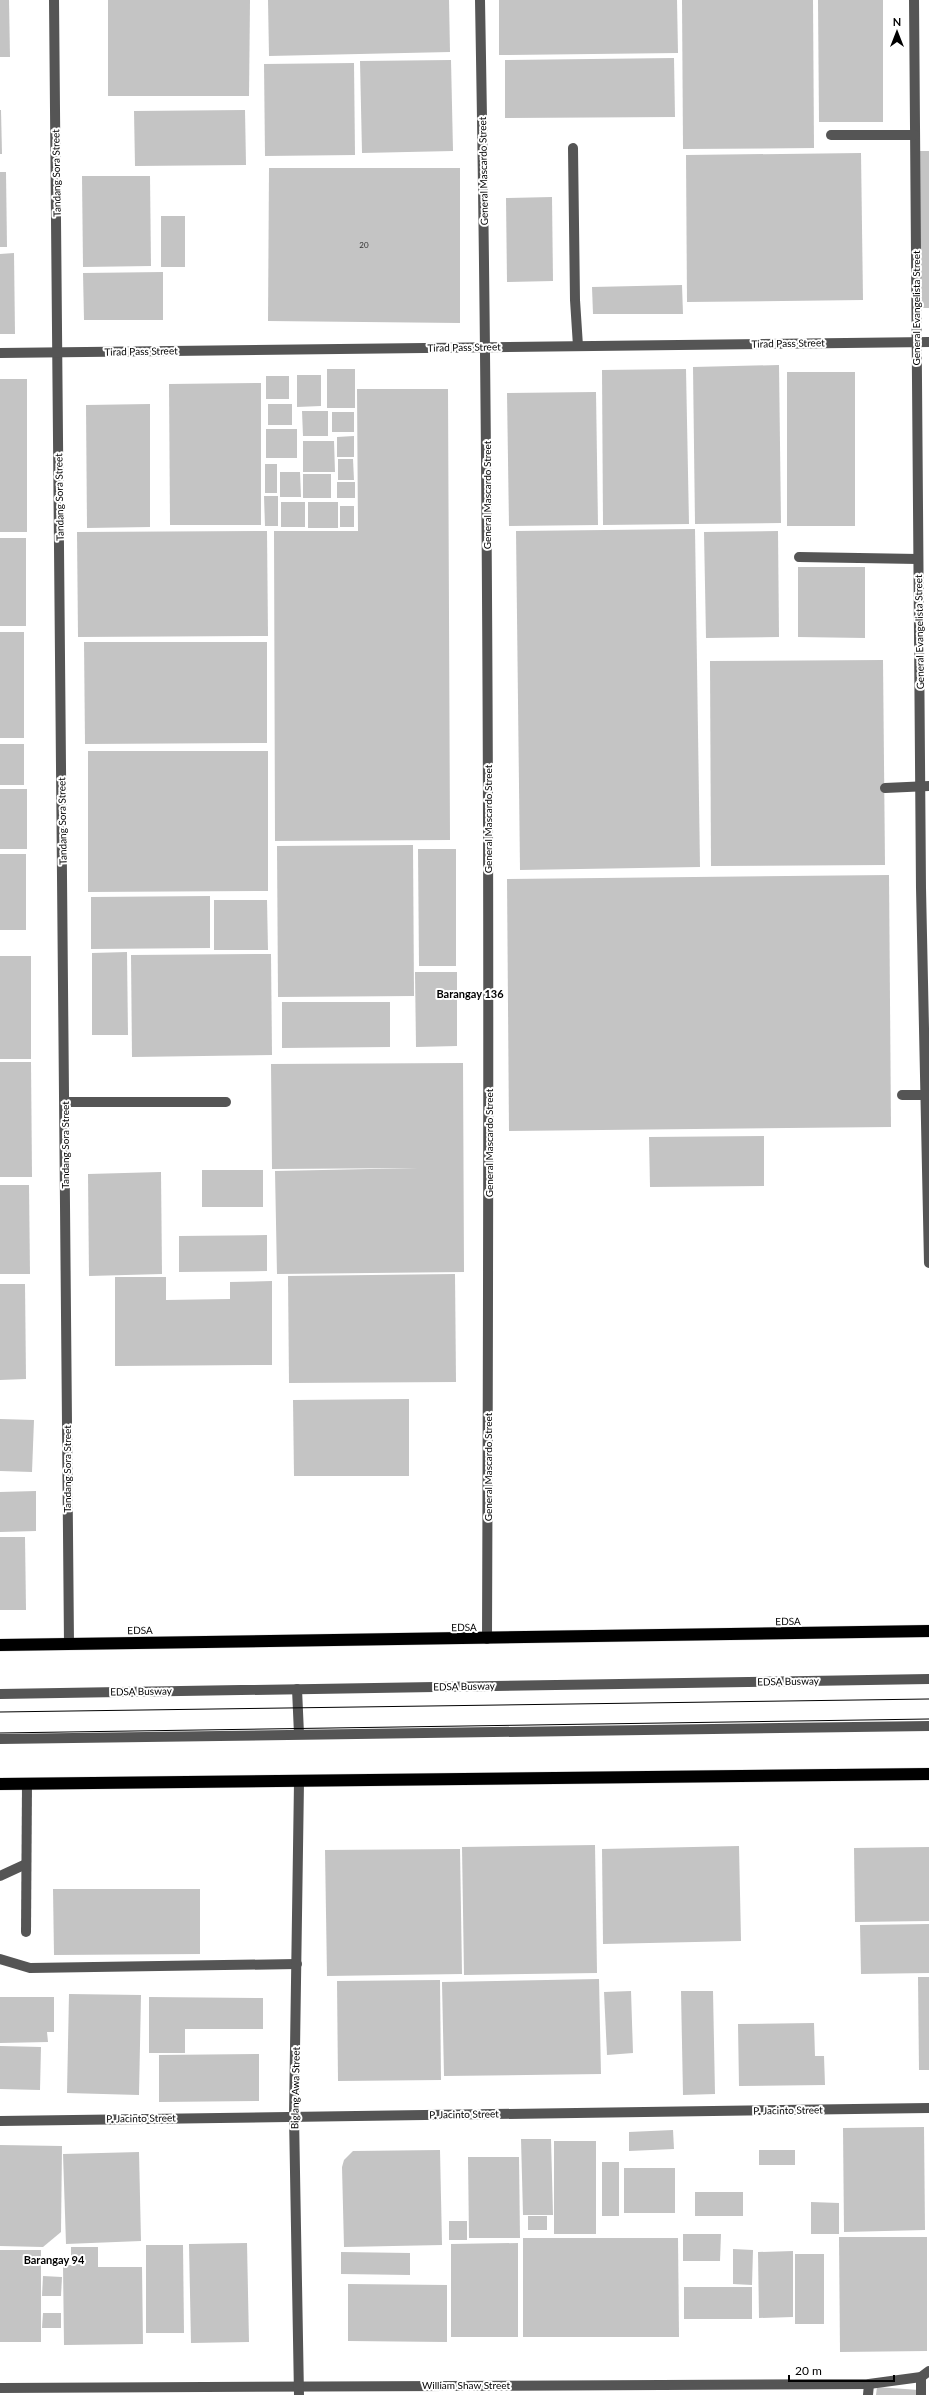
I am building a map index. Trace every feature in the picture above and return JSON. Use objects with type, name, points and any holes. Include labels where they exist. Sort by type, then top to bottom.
[{"type":"highway","name":"EDSA","points":[[0,1645],[487,1639],[929,1631]]},
{"type":"highway","points":[[0,1784],[299,1782],[929,1774]]},
{"type":"street","name":"Tandang Sora Street","points":[[54,0],[65,1102],[68,1643]]},
{"type":"street","name":"General Mascardo Street","points":[[480,0],[486,347],[489,1049],[487,1639]]},
{"type":"street","name":"General Evangelista Street","points":[[914,0],[918,559],[925,786],[926,1095],[929,1263]]},
{"type":"street","points":[[832,135],[915,135]]},
{"type":"street","points":[[573,148],[575,300],[578,346]]},
{"type":"street","name":"Tirad Pass Street","points":[[0,353],[929,342]]},
{"type":"street","points":[[799,558],[918,559]]},
{"type":"street","points":[[885,788],[925,786]]},
{"type":"street","points":[[902,1095],[926,1095]]},
{"type":"street","points":[[65,1102],[226,1102]]},
{"type":"street","name":"EDSA Busway","points":[[0,1694],[929,1679]]},
{"type":"street","points":[[297,1689],[299,1734]]},
{"type":"street","points":[[0,1739],[929,1726]]},
{"type":"street","name":"Biglang Awa Street","points":[[298,2390],[294,2116],[299,1782]]},
{"type":"street","points":[[26,1932],[27,1784]]},
{"type":"street","points":[[0,1876],[26,1864]]},
{"type":"street","points":[[0,1959],[30,1968],[297,1964]]},
{"type":"street","name":"P. Jacinto Street","points":[[0,2121],[929,2108]]},
{"type":"street","points":[[921,2395],[925,2374]]},
{"type":"street","name":"William Shaw Street","points":[[0,2388],[298,2390],[869,2384],[925,2374]]},
{"type":"street","points":[[868,2395],[869,2384]]},
{"type":"building","points":[[0,0],[9,0],[10,57],[0,57]]},
{"type":"building","points":[[108,0],[250,0],[249,96],[108,96]]},
{"type":"building","points":[[268,0],[449,0],[450,52],[269,56]]},
{"type":"building","points":[[499,0],[677,0],[678,53],[499,55]]},
{"type":"building","points":[[682,0],[813,0],[814,148],[683,149]]},
{"type":"building","points":[[818,0],[883,0],[883,122],[819,122]]},
{"type":"building","points":[[674,58],[675,117],[505,118],[505,60]]},
{"type":"building","points":[[451,60],[453,151],[362,153],[360,61]]},
{"type":"building","points":[[354,63],[355,155],[265,156],[264,64]]},
{"type":"building","points":[[1,110],[2,154],[0,154]]},
{"type":"building","points":[[245,110],[246,165],[135,166],[134,111]]},
{"type":"building","points":[[918,151],[929,151],[929,308],[921,308]]},
{"type":"building","points":[[861,153],[863,300],[687,302],[686,155]]},
{"type":"building","points":[[269,168],[460,168],[460,323],[268,321]]},
{"type":"building","points":[[0,172],[6,172],[7,247],[0,247]]},
{"type":"building","points":[[82,176],[150,176],[151,266],[83,267]]},
{"type":"building","points":[[552,197],[553,281],[507,282],[506,198]]},
{"type":"building","points":[[161,216],[185,216],[185,267],[161,267]]},
{"type":"building","points":[[14,253],[15,334],[0,334],[0,254]]},
{"type":"building","points":[[163,272],[163,320],[84,320],[83,273]]},
{"type":"building","points":[[682,285],[683,314],[593,314],[592,287]]},
{"type":"building","points":[[779,365],[781,523],[695,524],[693,367]]},
{"type":"building","points":[[327,369],[355,369],[355,408],[327,408]]},
{"type":"building","points":[[686,369],[689,524],[603,525],[602,370]]},
{"type":"building","points":[[787,372],[855,372],[855,526],[787,526]]},
{"type":"building","points":[[297,375],[321,375],[321,406],[297,407]]},
{"type":"building","points":[[266,376],[289,376],[289,399],[266,399]]},
{"type":"building","points":[[0,379],[27,379],[27,532],[0,532]]},
{"type":"building","points":[[261,383],[261,525],[170,525],[169,384]]},
{"type":"building","points":[[357,389],[448,389],[450,840],[275,841],[274,531],[358,531]]},
{"type":"building","points":[[596,392],[598,525],[509,526],[507,393]]},
{"type":"building","points":[[150,404],[150,527],[87,528],[86,405]]},
{"type":"building","points":[[268,404],[292,404],[292,425],[268,425]]},
{"type":"building","points":[[302,411],[328,411],[328,436],[303,436]]},
{"type":"building","points":[[332,412],[354,412],[354,432],[332,432]]},
{"type":"building","points":[[266,429],[297,429],[297,458],[266,458]]},
{"type":"building","points":[[354,436],[354,457],[337,457],[337,437]]},
{"type":"building","points":[[303,441],[334,441],[335,472],[303,472]]},
{"type":"building","points":[[338,459],[353,459],[354,480],[338,480]]},
{"type":"building","points":[[265,464],[277,464],[277,493],[265,493]]},
{"type":"building","points":[[280,472],[300,472],[301,497],[280,497]]},
{"type":"building","points":[[303,474],[331,474],[331,498],[303,498]]},
{"type":"building","points":[[337,482],[355,482],[355,498],[337,498]]},
{"type":"building","points":[[264,496],[278,496],[278,526],[265,526]]},
{"type":"building","points":[[281,502],[305,502],[305,527],[281,527]]},
{"type":"building","points":[[308,502],[338,502],[338,528],[308,528]]},
{"type":"building","points":[[340,506],[354,506],[354,527],[340,527]]},
{"type":"building","points":[[695,529],[700,867],[520,870],[516,531]]},
{"type":"building","points":[[267,531],[268,636],[78,637],[77,532]]},
{"type":"building","points":[[778,531],[779,637],[706,638],[704,532]]},
{"type":"building","points":[[0,538],[26,538],[26,626],[0,626]]},
{"type":"building","points":[[798,567],[865,567],[865,638],[798,637]]},
{"type":"building","points":[[0,632],[24,632],[24,738],[0,738]]},
{"type":"building","points":[[84,642],[267,642],[267,743],[85,744]]},
{"type":"building","points":[[883,660],[885,865],[711,866],[710,661]]},
{"type":"building","points":[[0,744],[24,744],[24,785],[0,785]]},
{"type":"building","points":[[88,751],[268,751],[268,891],[88,892]]},
{"type":"building","points":[[0,789],[27,789],[27,849],[0,849]]},
{"type":"building","points":[[413,845],[414,996],[278,997],[277,846]]},
{"type":"building","points":[[418,849],[456,849],[456,966],[419,966]]},
{"type":"building","points":[[0,854],[26,854],[26,930],[0,930]]},
{"type":"building","points":[[889,875],[891,1127],[509,1131],[507,879]]},
{"type":"building","points":[[210,896],[210,948],[91,949],[91,897]]},
{"type":"building","points":[[214,900],[267,900],[268,950],[214,950]]},
{"type":"building","points":[[127,952],[128,1035],[92,1035],[92,953]]},
{"type":"building","points":[[271,954],[272,1055],[132,1057],[131,955]]},
{"type":"building","points":[[0,956],[31,956],[31,1059],[0,1059]]},
{"type":"building","points":[[415,972],[457,972],[457,1046],[416,1047]]},
{"type":"building","points":[[282,1002],[390,1002],[390,1047],[282,1048]]},
{"type":"building","points":[[0,1062],[31,1062],[32,1177],[0,1177]]},
{"type":"building","points":[[463,1063],[464,1272],[277,1274],[275,1171],[418,1168],[272,1169],[271,1064]]},
{"type":"building","points":[[764,1136],[764,1186],[650,1187],[649,1137]]},
{"type":"building","points":[[202,1170],[263,1170],[263,1207],[202,1207]]},
{"type":"building","points":[[161,1172],[162,1274],[89,1276],[88,1174]]},
{"type":"building","points":[[0,1185],[29,1185],[30,1274],[0,1274]]},
{"type":"building","points":[[267,1235],[267,1271],[179,1272],[179,1236]]},
{"type":"building","points":[[455,1274],[456,1382],[289,1383],[288,1276]]},
{"type":"building","points":[[115,1277],[166,1277],[166,1300],[230,1299],[230,1282],[272,1281],[272,1365],[115,1366]]},
{"type":"building","points":[[0,1284],[25,1284],[26,1379],[0,1380]]},
{"type":"building","points":[[409,1399],[409,1476],[294,1476],[293,1400]]},
{"type":"building","points":[[0,1419],[34,1420],[32,1472],[0,1471]]},
{"type":"building","points":[[36,1491],[36,1531],[0,1532],[0,1492]]},
{"type":"building","points":[[0,1537],[25,1537],[26,1610],[0,1610]]},
{"type":"building","points":[[595,1845],[597,1973],[464,1975],[462,1847]]},
{"type":"building","points":[[739,1846],[741,1941],[603,1944],[602,1849]]},
{"type":"building","points":[[929,1847],[929,1921],[855,1922],[854,1848]]},
{"type":"building","points":[[460,1849],[462,1974],[327,1976],[325,1850]]},
{"type":"building","points":[[53,1889],[200,1889],[200,1954],[54,1955]]},
{"type":"building","points":[[929,1924],[929,1973],[861,1974],[860,1925]]},
{"type":"building","points":[[918,1977],[929,1977],[929,2070],[919,2070]]},
{"type":"building","points":[[599,1979],[601,2074],[444,2076],[442,1982]]},
{"type":"building","points":[[440,1980],[441,2080],[338,2081],[337,1981]]},
{"type":"building","points":[[631,1991],[633,2053],[607,2055],[604,1992]]},
{"type":"building","points":[[681,1991],[713,1991],[715,2094],[683,2095]]},
{"type":"building","points":[[69,1994],[141,1995],[139,2095],[67,2093]]},
{"type":"building","points":[[0,1997],[54,1997],[54,2032],[47,2032],[48,2042],[0,2043]]},
{"type":"building","points":[[149,1997],[263,1998],[263,2029],[185,2029],[185,2053],[149,2053]]},
{"type":"building","points":[[814,2023],[815,2056],[824,2056],[825,2085],[739,2086],[738,2024]]},
{"type":"building","points":[[0,2046],[41,2047],[40,2090],[0,2089]]},
{"type":"building","points":[[259,2054],[259,2101],[159,2102],[159,2055]]},
{"type":"building","points":[[924,2127],[925,2230],[844,2232],[843,2128]]},
{"type":"building","points":[[673,2130],[674,2149],[629,2151],[629,2132]]},
{"type":"building","points":[[521,2139],[551,2139],[553,2215],[523,2215]]},
{"type":"building","points":[[554,2141],[596,2141],[596,2234],[554,2234]]},
{"type":"building","points":[[0,2145],[62,2146],[61,2232],[43,2247],[0,2246]]},
{"type":"building","points":[[440,2150],[442,2245],[344,2247],[342,2167],[344,2160],[353,2151]]},
{"type":"building","points":[[759,2150],[795,2150],[795,2165],[759,2165]]},
{"type":"building","points":[[139,2152],[141,2241],[66,2244],[63,2154]]},
{"type":"building","points":[[468,2157],[519,2157],[520,2238],[469,2238]]},
{"type":"building","points":[[602,2162],[619,2162],[619,2216],[602,2216]]},
{"type":"building","points":[[624,2168],[675,2168],[675,2213],[624,2213]]},
{"type":"building","points":[[695,2192],[743,2192],[743,2216],[695,2216]]},
{"type":"building","points":[[811,2202],[839,2203],[839,2234],[811,2234]]},
{"type":"building","points":[[528,2216],[547,2216],[547,2230],[528,2230]]},
{"type":"building","points":[[449,2221],[467,2221],[467,2240],[449,2240]]},
{"type":"building","points":[[683,2234],[721,2234],[720,2261],[683,2261]]},
{"type":"building","points":[[839,2237],[927,2237],[927,2351],[840,2352]]},
{"type":"building","points":[[523,2238],[678,2238],[679,2337],[523,2337]]},
{"type":"building","points":[[247,2243],[249,2342],[191,2343],[189,2244]]},
{"type":"building","points":[[518,2243],[518,2337],[451,2337],[451,2244]]},
{"type":"building","points":[[146,2245],[183,2245],[184,2333],[146,2333]]},
{"type":"building","points":[[71,2247],[98,2247],[98,2267],[142,2267],[143,2344],[64,2345],[63,2265],[71,2265]]},
{"type":"building","points":[[733,2249],[753,2250],[752,2285],[733,2284]]},
{"type":"building","points":[[0,2250],[41,2250],[41,2342],[0,2342]]},
{"type":"building","points":[[793,2251],[793,2317],[759,2318],[758,2252]]},
{"type":"building","points":[[341,2252],[410,2253],[410,2275],[341,2274]]},
{"type":"building","points":[[795,2254],[824,2254],[824,2324],[795,2324]]},
{"type":"building","points":[[43,2276],[62,2277],[61,2296],[42,2296]]},
{"type":"building","points":[[348,2284],[447,2285],[447,2342],[348,2341]]},
{"type":"building","points":[[684,2287],[752,2287],[752,2319],[684,2319]]},
{"type":"building","points":[[43,2313],[61,2313],[61,2328],[42,2328]]},
{"type":"building","points":[[877,2387],[919,2390],[919,2395],[876,2395]]},
{"type":"tram line","points":[[0,1712],[929,1699]]},
{"type":"tram line","points":[[0,1733],[929,1719]]},
{"type":"district","name":"Barangay 136","points":[[470,994]]},
{"type":"district","name":"Barangay 94","points":[[54,2260]]}]
